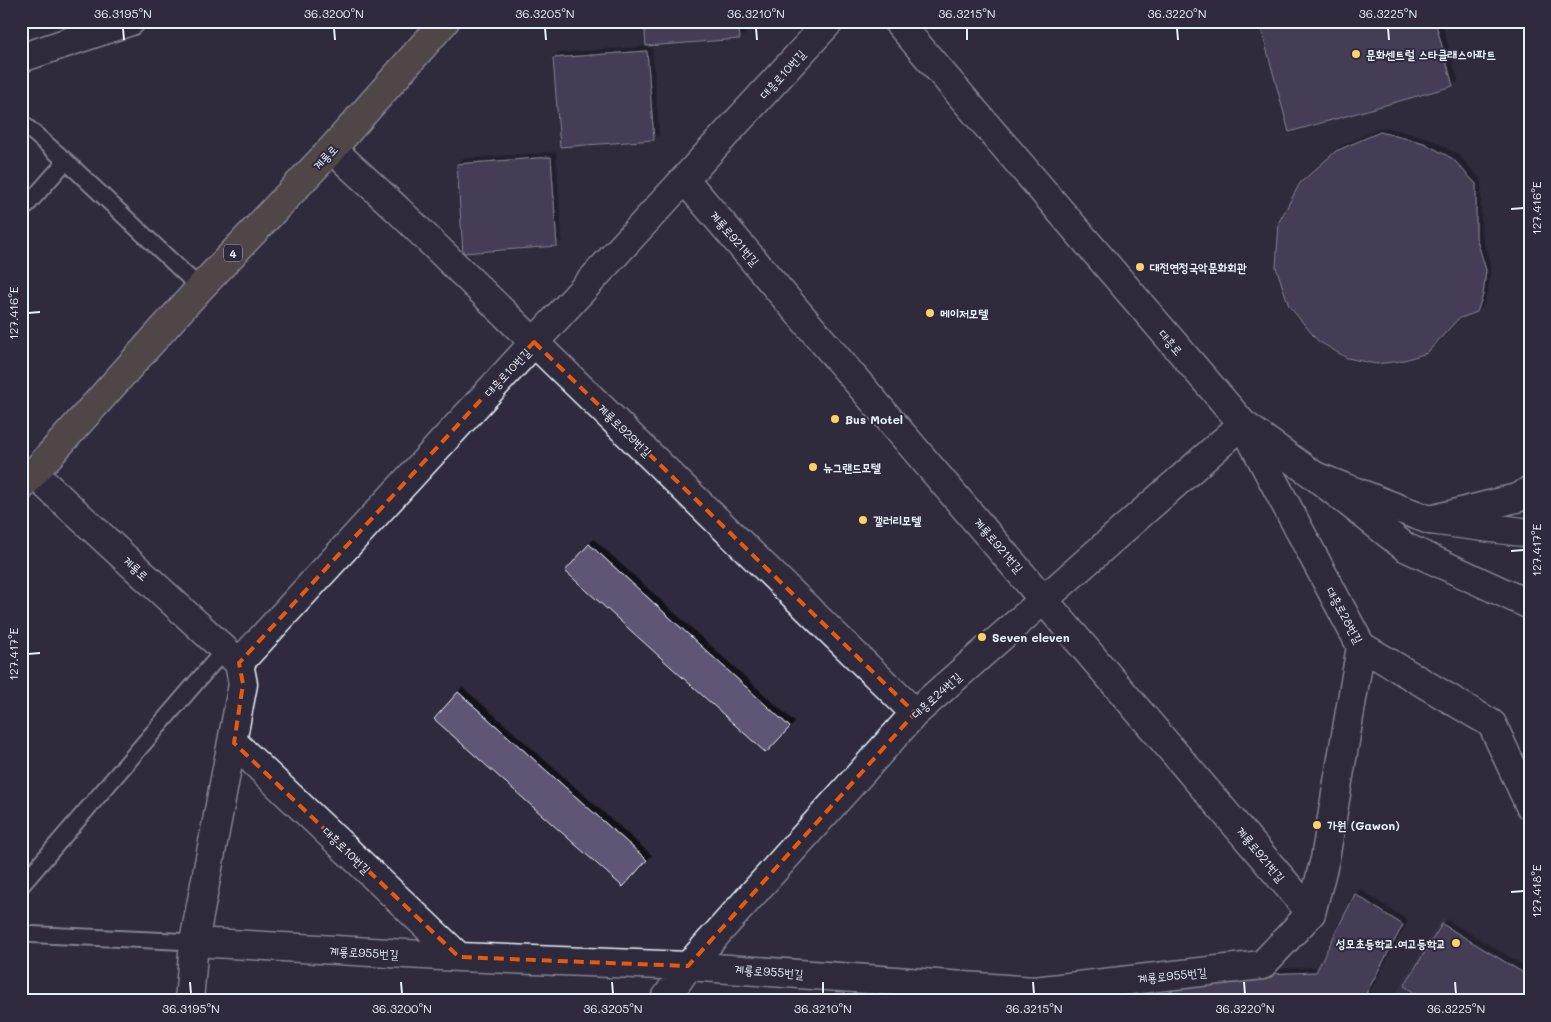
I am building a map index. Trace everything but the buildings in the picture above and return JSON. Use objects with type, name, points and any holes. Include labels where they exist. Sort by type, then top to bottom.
[{"type":"main road","name":"계룡로","points":[[27,481],[200,288],[332,149],[445,21]]},
{"type":"street","points":[[21,58],[91,28],[130,21]]},
{"type":"street","name":"대흥로10번길","points":[[232,656],[534,342],[686,180],[830,21]]},
{"type":"street","name":"대흥로","points":[[897,21],[1243,424],[1315,476],[1430,520],[1530,533]]},
{"type":"street","name":"계룡로929번길","points":[[332,149],[534,342],[915,713]]},
{"type":"street","name":"계룡로921번길","points":[[686,180],[1311,912]]},
{"type":"street","name":"대흥로24번길","points":[[664,1001],[688,966],[915,713],[1243,424]]},
{"type":"street","name":"대흥로28번길","points":[[1243,424],[1361,646],[1492,724],[1530,806]]},
{"type":"street","points":[[1315,476],[1405,547],[1530,605]]},
{"type":"street","name":"계룡로","points":[[27,481],[232,656]]},
{"type":"street","points":[[1430,520],[1520,497],[1530,490]]},
{"type":"street","name":"계룡로955번길","points":[[194,942],[459,957],[688,966],[891,990],[1034,991],[1262,965],[1311,912],[1324,859],[1361,646]]},
{"type":"street","points":[[189,1001],[194,942],[234,742],[243,684],[232,656]]},
{"type":"street","name":"대흥로10번길","points":[[234,742],[459,957]]},
{"type":"lane","points":[[21,122],[66,161],[200,288]]},
{"type":"lane","points":[[21,212],[66,161]]},
{"type":"lane","points":[[21,886],[232,656]]},
{"type":"lane","name":"계룡로955번길","points":[[21,934],[194,942]]},
{"type":"highlighted area","points":[[534,342],[915,713],[688,966],[459,957],[234,743],[243,684],[239,663]]},
{"type":"shaded area","name":"성모초등학교.여고등학교","points":[[1443,916],[1530,971],[1530,1001],[1391,1001]]},
{"type":"place","name":"문화센트럴 스타클래스아파트","points":[[1356,54]]},
{"type":"place","name":"대전연정국악문화회관","points":[[1140,267]]},
{"type":"place","name":"메이저모텔","points":[[930,313]]},
{"type":"place","name":"Bus Motel","points":[[835,419]]},
{"type":"place","name":"뉴그랜드모텔","points":[[813,467]]},
{"type":"place","name":"갤러리모텔","points":[[863,520]]},
{"type":"place","name":"Seven eleven","points":[[982,637]]},
{"type":"place","name":"가원 (Gawon)","points":[[1317,825]]},
{"type":"place","name":"성모초등학교.여고등학교","points":[[1456,943]]}]
